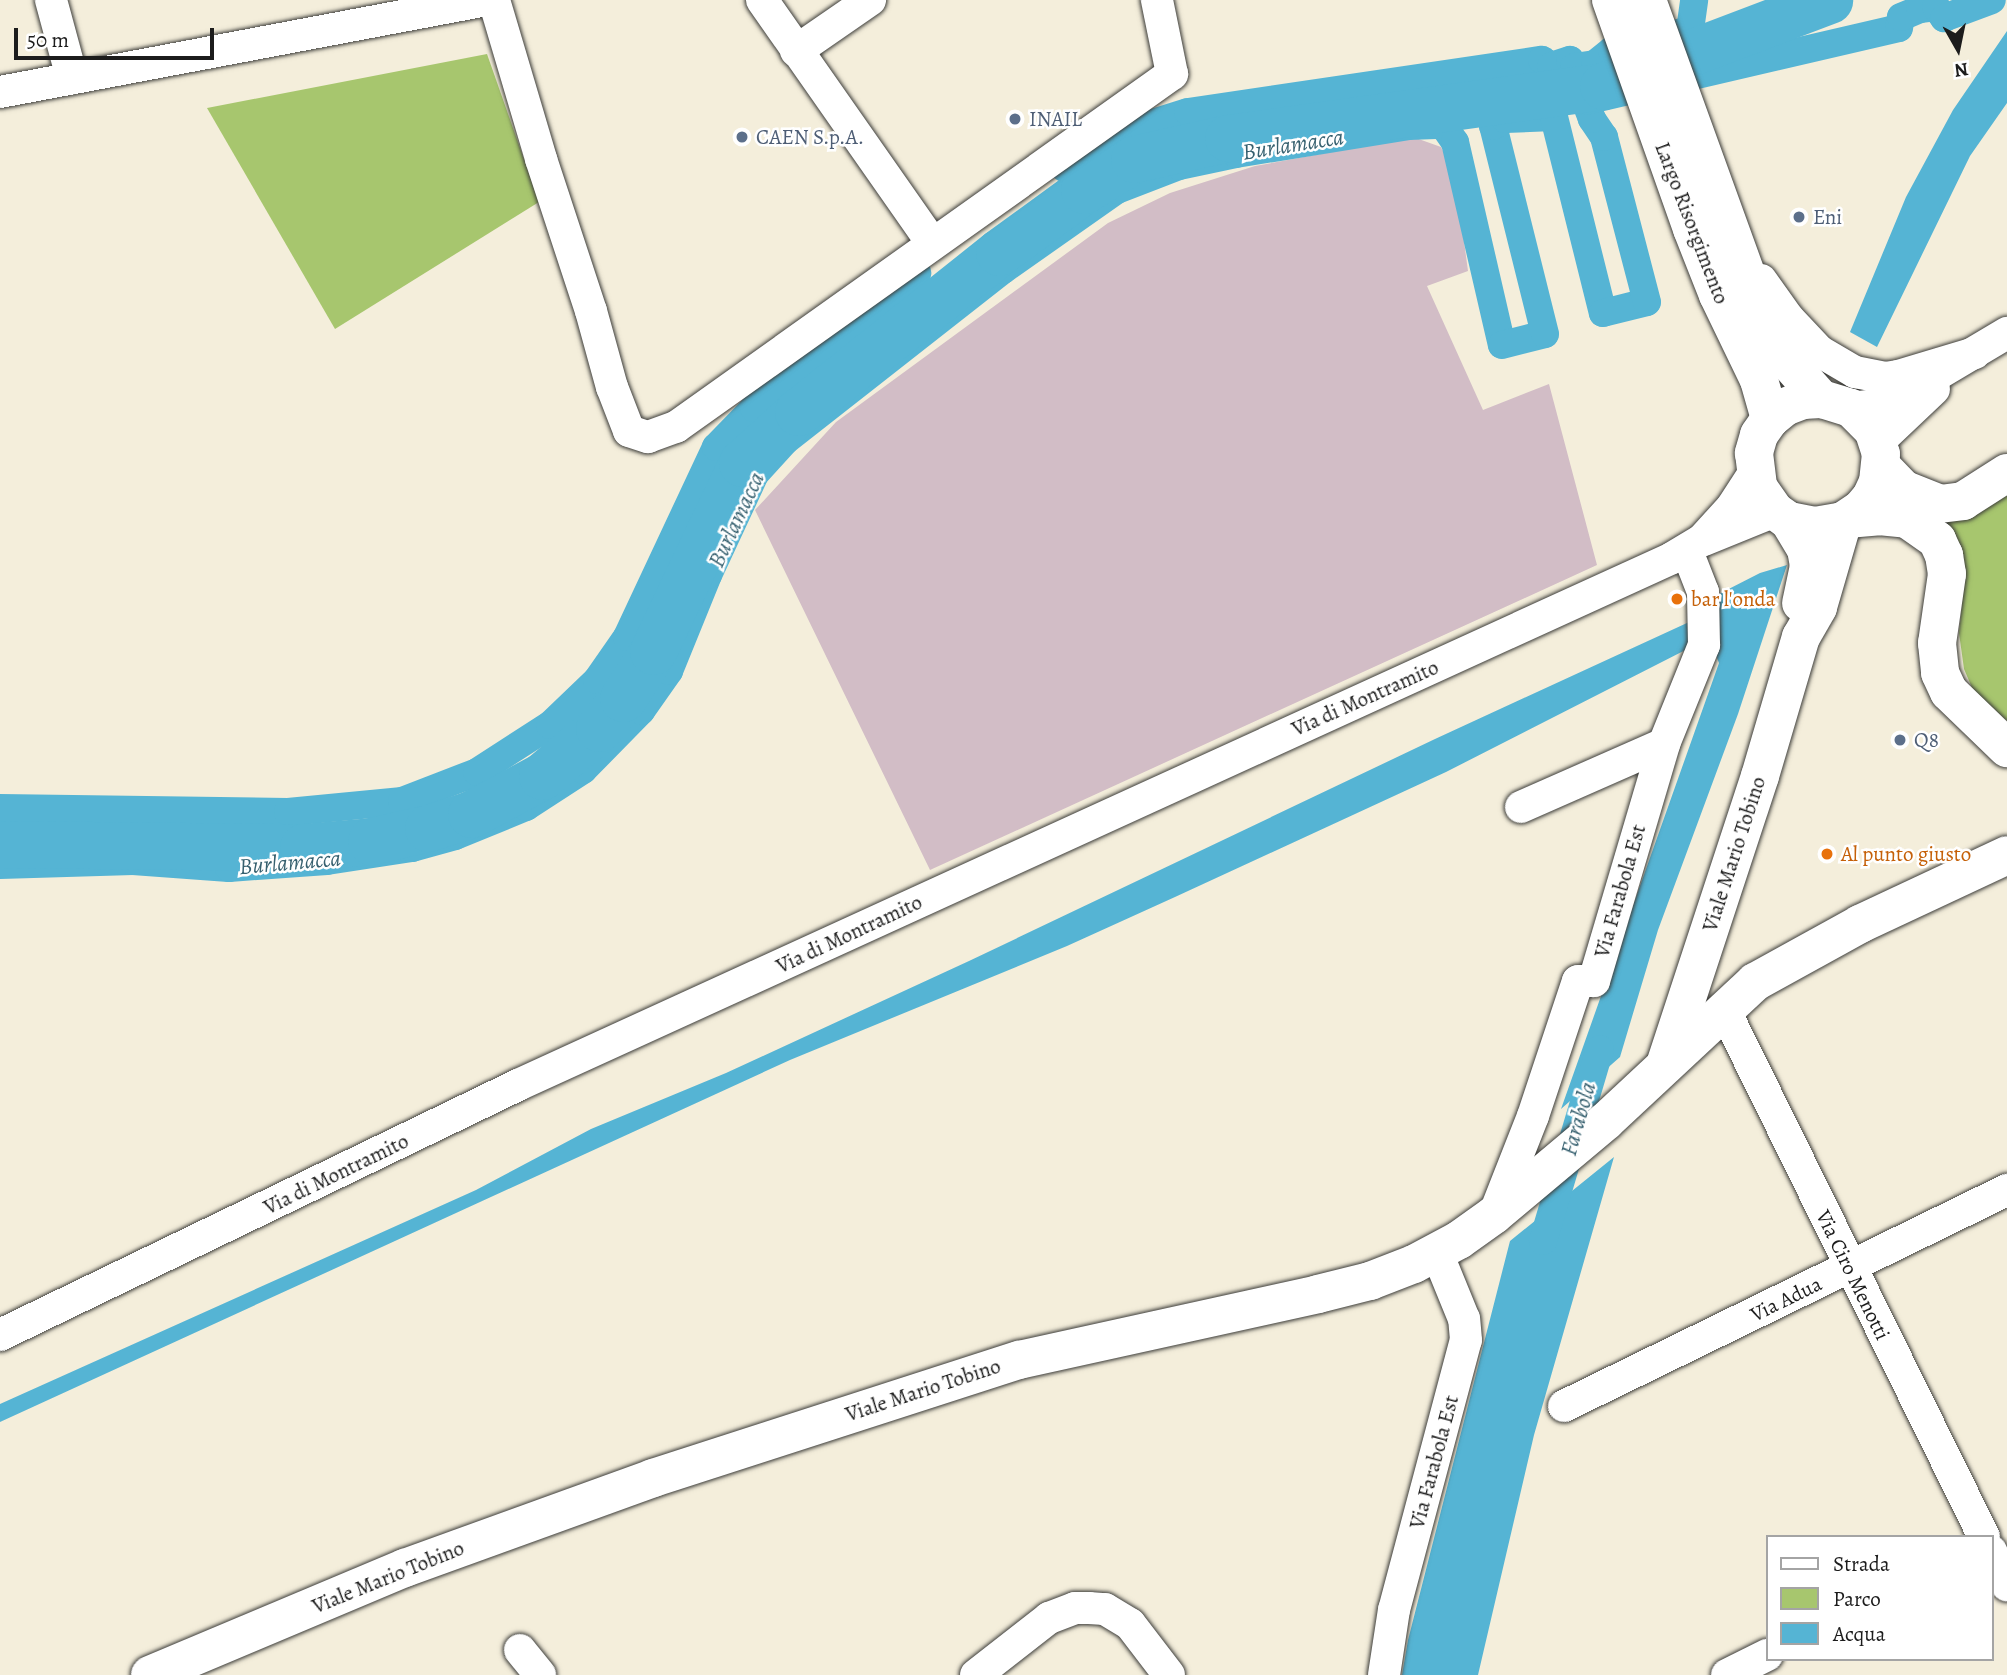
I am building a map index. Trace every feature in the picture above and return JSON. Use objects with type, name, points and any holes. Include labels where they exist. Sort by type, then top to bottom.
[{"type":"main road","name":"Largo Risorgimento","points":[[1633,9],[1667,108],[1708,271],[1759,380],[1770,419]]},
{"type":"main road","name":"Largo Risorgimento","points":[[1667,108],[1737,246],[1754,296],[1776,342],[1790,365],[1836,404]]},
{"type":"main road","points":[[2007,473],[1964,501],[1940,504],[1903,489],[1879,454],[1873,430],[1836,404],[1802,400],[1785,407],[1770,419],[1759,435],[1754,453],[1754,473],[1765,500],[1782,516],[1815,526],[1879,516],[1907,519],[1937,540],[1944,555],[1947,575],[1937,643],[1940,673],[1949,692],[2007,748]]},
{"type":"main road","points":[[1845,520],[1871,497],[1879,454]]},
{"type":"main road","name":"Viale Mario Tobino","points":[[1782,516],[1806,549],[1809,566],[1801,603],[1801,637]]},
{"type":"main road","name":"Viale Mario Tobino","points":[[1663,1070],[1760,776],[1801,637],[1818,607],[1845,520]]},
{"type":"main road","name":"Viale Mario Tobino","points":[[150,1675],[405,1568],[666,1473],[1019,1360],[1349,1287],[1399,1270],[1437,1253],[1494,1214],[1663,1070],[1755,982],[1860,924],[2007,855]]},
{"type":"street","points":[[51,0],[72,78]]},
{"type":"street","points":[[0,92],[492,0],[591,311],[612,387],[629,430],[648,437],[677,427],[1172,74],[1157,0]]},
{"type":"street","points":[[762,0],[932,243]]},
{"type":"street","points":[[796,51],[870,0]]},
{"type":"street","name":"Largo Risorgimento","points":[[1737,246],[1802,335],[1840,365],[1885,378],[1913,374],[1975,354]]},
{"type":"street","name":"Largo Risorgimento","points":[[1836,404],[1891,400],[1975,354],[2007,333]]},
{"type":"street","name":"Largo Risorgimento","points":[[1879,454],[1975,354]]},
{"type":"street","name":"Via di Montramito","points":[[1695,545],[1732,507],[1754,473]]},
{"type":"street","name":"Via di Montramito","points":[[0,1335],[518,1085],[1695,545],[1782,516]]},
{"type":"street","name":"Via Farabola Est","points":[[1494,1214],[1534,1116],[1578,981],[1594,981],[1664,744],[1704,645],[1705,606],[1695,545]]},
{"type":"street","points":[[1521,807],[1664,744]]},
{"type":"street","name":"Via Ciro Menotti","points":[[1725,1011],[1849,1268],[1983,1535]]},
{"type":"street","name":"Via Adua","points":[[1564,1406],[2007,1190]]},
{"type":"street","name":"Via Farabola Est","points":[[1384,1675],[1394,1610],[1466,1340],[1464,1319],[1437,1253]]},
{"type":"street","points":[[1993,1555],[2007,1585]]},
{"type":"street","points":[[976,1675],[1049,1618],[1075,1608],[1118,1614],[1130,1624],[1169,1675]]},
{"type":"street","points":[[520,1650],[540,1675]]},
{"type":"street","points":[[1727,1675],[1766,1656]]},
{"type":"shaded area","points":[[1413,137],[1441,147],[1455,174],[1468,271],[1427,286],[1483,410],[1549,384],[1597,565],[930,870],[755,510],[836,422],[1108,223],[1170,193],[1255,166]]},
{"type":"green space","points":[[487,54],[539,202],[335,329],[207,108]]},
{"type":"green space","points":[[2007,493],[2007,721],[1973,690],[1964,669],[1959,633],[1964,584],[1928,514]]},
{"type":"water","points":[[2007,31],[2007,103],[1970,156],[1877,347],[1850,332],[1906,197],[1953,110]]},
{"type":"water","points":[[1787,565],[1738,714],[1658,930],[1620,1057],[1561,1109],[1719,663],[1709,638],[1446,772],[1175,897],[1067,946],[790,1060],[0,1422],[0,1404],[476,1190],[591,1129],[726,1073],[969,961],[1435,739],[1700,617],[1713,597],[1760,573]]},
{"type":"water","points":[[1614,1157],[1534,1435],[1478,1675],[1402,1675],[1408,1640],[1510,1241]]},
{"type":"waterway","name":"Burlamacca","points":[[1064,168],[1127,131],[1188,112],[1542,60],[1551,66],[1570,60],[1574,67],[1595,64],[1612,50],[1690,30],[1694,0]]},
{"type":"waterway","name":"Burlamacca","points":[[0,844],[303,847],[371,841],[428,828],[471,814],[542,776],[599,728],[623,698],[653,651],[742,463],[798,412],[999,252],[1084,190],[1134,159],[1228,138],[1603,86],[1829,0]]},
{"type":"waterway","name":"Burlamacca","points":[[0,865],[133,861],[229,868],[327,861],[412,848],[455,836],[526,807],[583,770],[641,711],[669,671],[708,575],[755,474],[785,441],[1003,270],[1117,190],[1179,166],[1236,154],[1408,126],[1443,125],[1455,142],[1502,345],[1545,334],[1493,126],[1505,119],[1554,117],[1603,313],[1647,302],[1604,137],[1592,119],[1585,101],[1899,28],[1901,17],[1920,9],[1936,7],[1944,18],[1992,0]]},
{"type":"waterway","name":"Burlamacca","points":[[0,808],[288,812],[402,801],[477,772],[550,725],[597,680],[627,637],[716,447],[754,408],[917,273]]},
{"type":"waterway","name":"Farabola","points":[[1543,1241],[1600,1049]]},
{"type":"place","name":"INAIL","points":[[1015,119]]},
{"type":"place","name":"CAEN S.p.A.","points":[[742,137]]},
{"type":"place","name":"Eni","points":[[1799,217]]},
{"type":"place","name":"bar l'onda","points":[[1677,599]]},
{"type":"place","name":"Q8","points":[[1900,740]]},
{"type":"place","name":"Al punto giusto","points":[[1827,854]]}]
